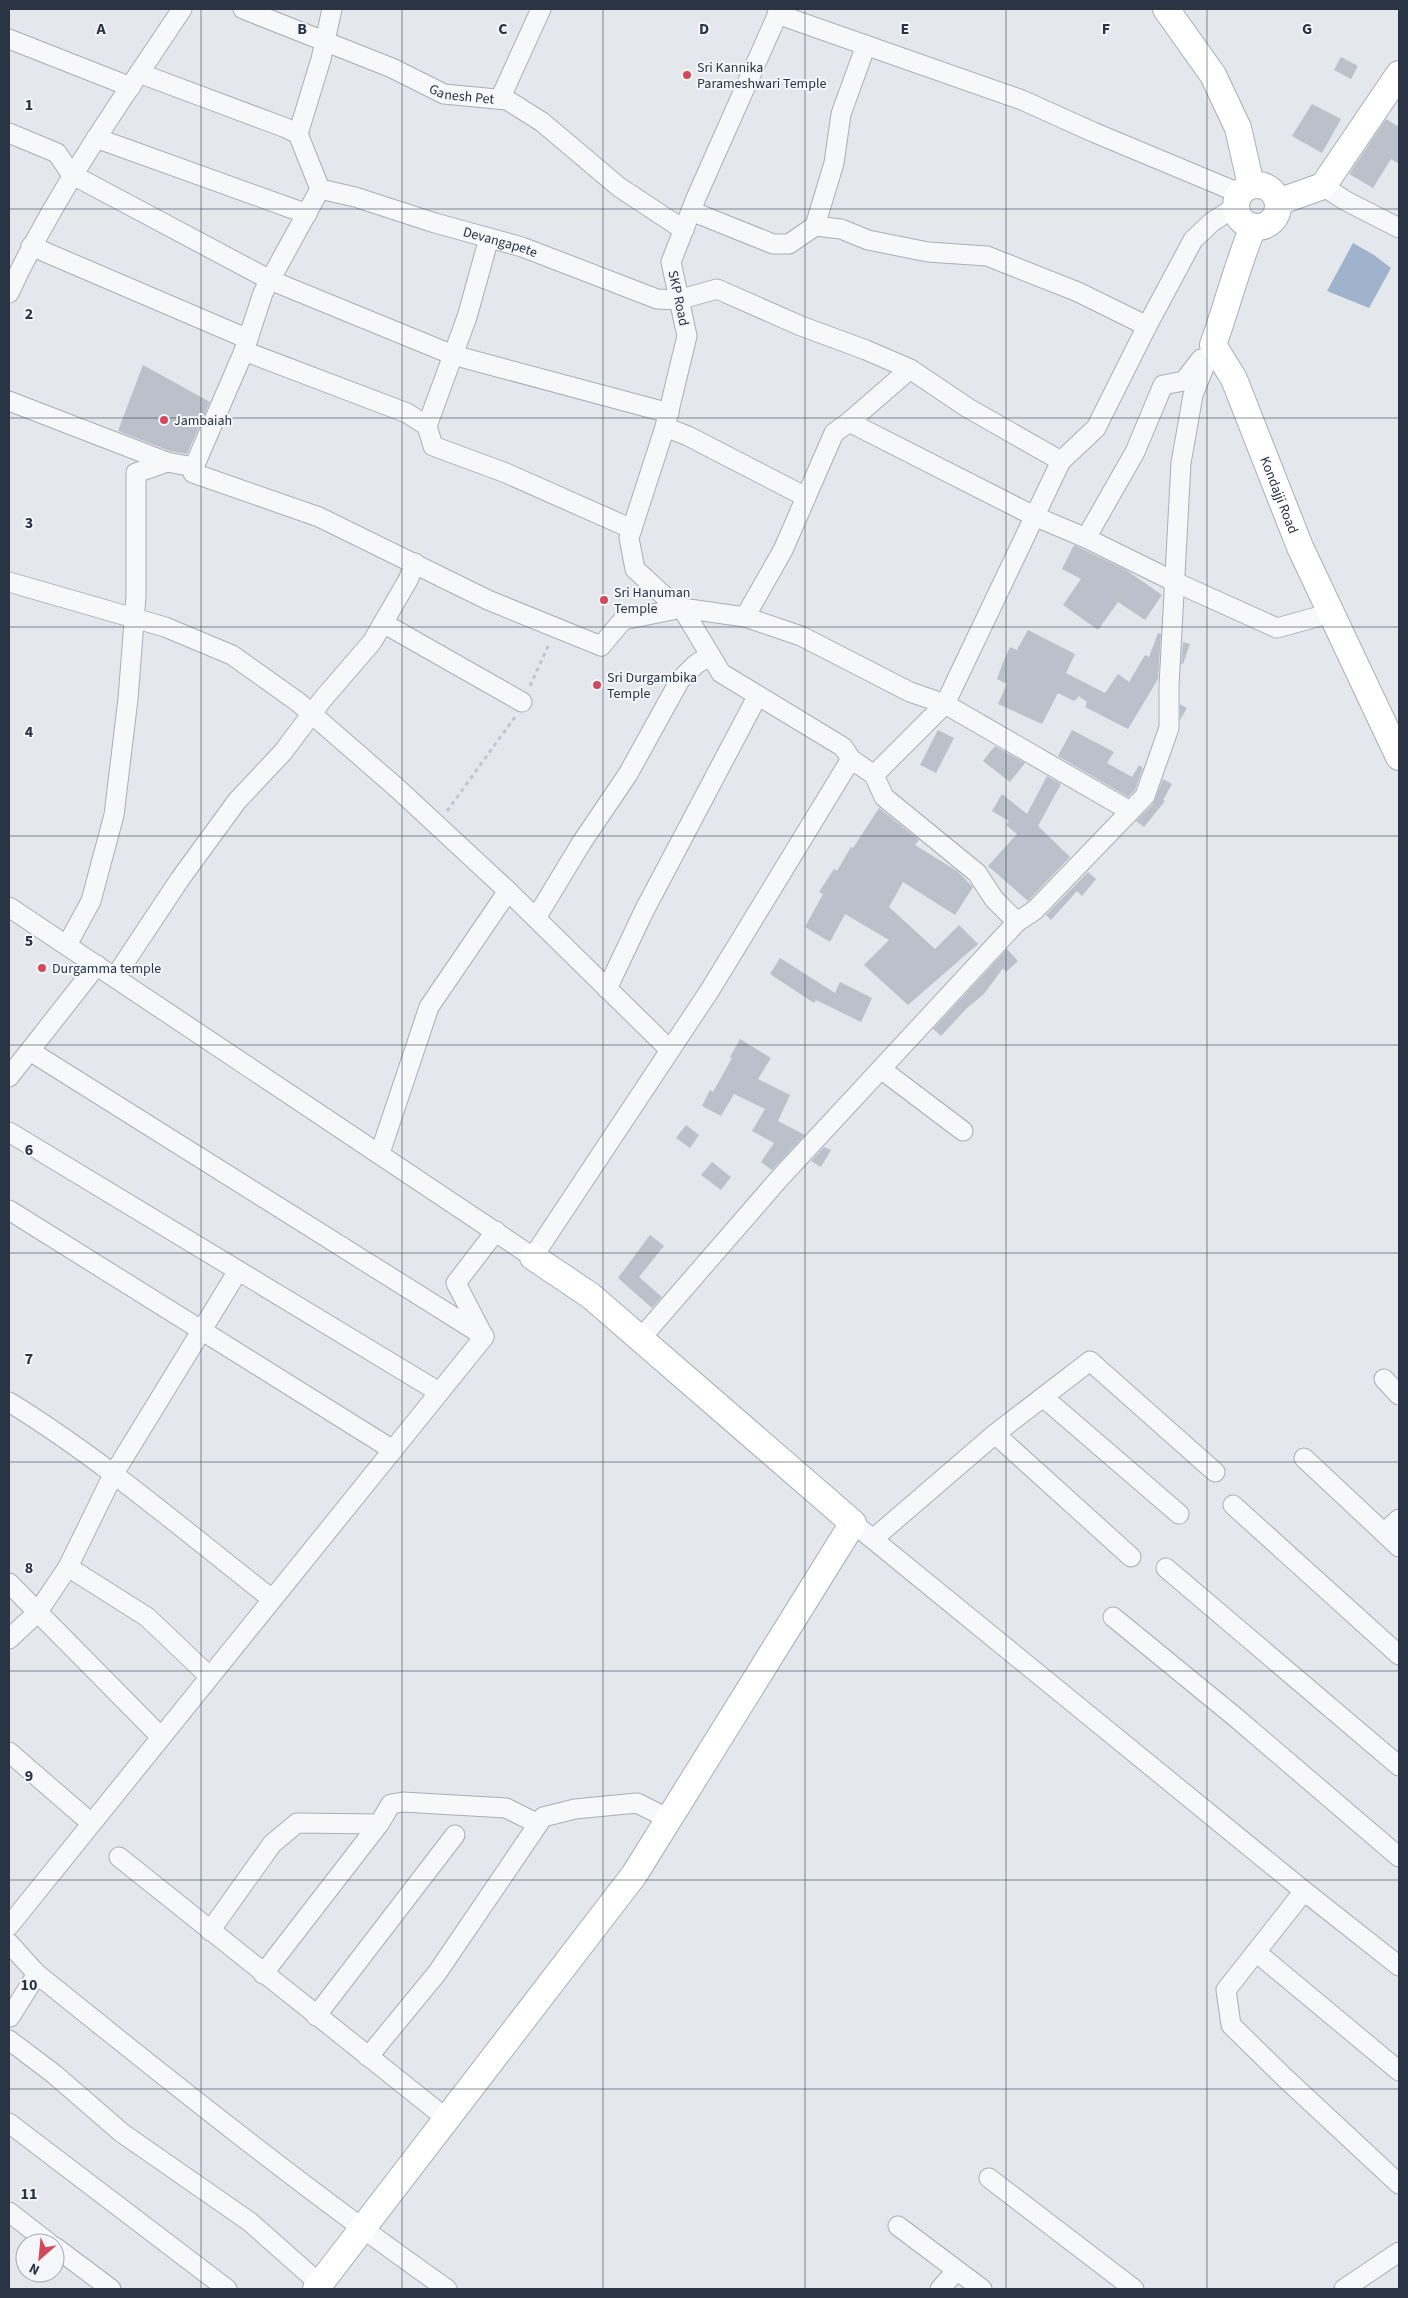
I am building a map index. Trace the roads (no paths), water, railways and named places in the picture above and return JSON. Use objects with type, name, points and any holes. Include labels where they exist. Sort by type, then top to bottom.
[{"type":"street","points":[[9,293],[31,246],[71,174],[182,9]]},
{"type":"street","name":"Ganesh Pet","points":[[243,9],[392,68],[444,94],[507,100],[542,122],[619,187],[684,230]]},
{"type":"street","points":[[332,9],[323,42],[321,59],[298,134],[320,189],[263,293],[246,345],[193,473],[319,517],[488,600],[602,646],[623,620],[682,608],[745,617],[801,636],[910,692],[945,704],[1130,811]]},
{"type":"street","points":[[500,99],[540,9]]},
{"type":"street","points":[[874,775],[945,704],[1061,461],[1096,428],[1193,240],[1242,195],[1265,186],[1271,190],[1278,202],[1278,209],[1272,221],[1260,227],[1253,227],[1240,220],[1242,195],[1238,128],[1214,75],[1166,9]]},
{"type":"street","points":[[779,12],[1022,100],[1242,195]]},
{"type":"street","name":"SKP Road","points":[[682,608],[662,594],[635,569],[629,538],[667,420],[686,336],[671,262],[691,211],[779,12]]},
{"type":"street","points":[[9,39],[286,128],[298,134]]},
{"type":"street","points":[[691,211],[773,244],[789,244],[815,226],[834,163],[841,114],[866,45]]},
{"type":"street","points":[[1278,202],[1323,186],[1399,74]]},
{"type":"street","points":[[9,132],[57,153],[71,174],[270,280],[452,355],[667,420],[688,436],[806,497]]},
{"type":"street","points":[[96,138],[307,214]]},
{"type":"street","points":[[1323,186],[1346,201],[1399,228]]},
{"type":"street","name":"Devangapete","points":[[320,189],[355,197],[530,250],[656,299],[678,300]]},
{"type":"street","points":[[815,226],[841,228],[868,240],[928,252],[987,256],[1078,292],[1147,326]]},
{"type":"street","points":[[640,1338],[778,1180],[1017,922],[1035,910],[1146,796],[1169,728],[1168,686],[1181,463],[1192,395],[1213,345],[1238,264],[1253,227]]},
{"type":"street","points":[[426,426],[472,301],[489,238]]},
{"type":"street","points":[[31,246],[246,345],[407,413],[426,426],[433,446],[506,474],[632,529]]},
{"type":"street","points":[[678,300],[716,289],[801,326],[866,350],[910,369],[968,408],[1061,461]]},
{"type":"street","points":[[1086,538],[1134,452],[1163,384],[1184,381],[1213,345]]},
{"type":"street","name":"Kondajji Road","points":[[1213,345],[1234,379],[1300,547],[1332,613],[1389,719],[1399,757]]},
{"type":"street","points":[[745,617],[782,550],[834,433],[910,369]]},
{"type":"street","points":[[9,401],[167,462],[194,467]]},
{"type":"street","points":[[848,422],[1034,516],[1086,538],[1175,582],[1277,628],[1332,613]]},
{"type":"street","points":[[67,945],[91,901],[114,815],[128,699],[134,618],[136,472],[167,462]]},
{"type":"street","points":[[115,977],[175,887],[237,801],[283,752],[372,642],[415,563]]},
{"type":"street","points":[[9,582],[165,627],[232,655],[312,714],[435,823],[536,918],[670,1050]]},
{"type":"street","points":[[682,608],[720,673],[843,746],[851,759],[874,775],[884,797],[977,873],[994,899],[1017,922]]},
{"type":"street","points":[[383,623],[522,702]]},
{"type":"street","points":[[536,918],[582,842],[628,774],[680,680],[695,665],[710,655]]},
{"type":"street","points":[[607,989],[644,911],[757,696]]},
{"type":"street","points":[[533,1257],[716,982],[851,759]]},
{"type":"street","points":[[380,1153],[429,1007],[508,891]]},
{"type":"street","points":[[9,907],[380,1153],[591,1296],[863,1531],[1304,1891],[1399,1966]]},
{"type":"street","points":[[9,1077],[97,965]]},
{"type":"street","points":[[30,1051],[484,1337]]},
{"type":"street","points":[[881,1069],[964,1130]]},
{"type":"street","points":[[9,1132],[440,1392]]},
{"type":"street","points":[[9,1210],[392,1450]]},
{"type":"street","points":[[484,1337],[456,1283],[496,1231]]},
{"type":"street","points":[[9,1639],[37,1613],[68,1567],[113,1475],[238,1270]]},
{"type":"street","points":[[9,1926],[484,1337]]},
{"type":"street","points":[[9,2040],[54,2074],[122,2132],[250,2222],[318,2286],[634,1875],[669,1819],[863,1531],[1090,1361],[1215,1472]]},
{"type":"street","points":[[1384,1379],[1399,1395]]},
{"type":"street","points":[[1042,1397],[1179,1514]]},
{"type":"street","points":[[9,1402],[46,1425],[113,1475],[272,1599]]},
{"type":"street","points":[[995,1434],[1131,1557]]},
{"type":"street","points":[[1304,1458],[1399,1547]]},
{"type":"street","points":[[1233,1505],[1399,1655]]},
{"type":"street","points":[[1384,1533],[1399,1519]]},
{"type":"street","points":[[68,1567],[147,1617],[210,1676]]},
{"type":"street","points":[[1166,1568],[1399,1766]]},
{"type":"street","points":[[9,1583],[161,1737]]},
{"type":"street","points":[[1113,1618],[1234,1716],[1399,1857]]},
{"type":"street","points":[[9,1752],[91,1823]]},
{"type":"street","points":[[263,1974],[379,1824],[391,1804],[403,1802],[506,1808],[538,1824]]},
{"type":"street","points":[[368,2058],[437,1973],[543,1817],[575,1808],[637,1803],[669,1819]]},
{"type":"street","points":[[210,1931],[272,1844],[297,1823],[379,1824]]},
{"type":"street","points":[[316,2016],[456,1835]]},
{"type":"street","points":[[119,1857],[446,2119]]},
{"type":"street","points":[[1304,1891],[1226,1990],[1231,2025],[1399,2184]]},
{"type":"street","points":[[9,1943],[37,1974],[193,2100],[362,2229],[447,2289]]},
{"type":"street","points":[[1256,1952],[1399,2071]]},
{"type":"street","points":[[10,2017],[37,1974]]},
{"type":"street","points":[[9,2123],[227,2289]]},
{"type":"street","points":[[990,2178],[1134,2289]]},
{"type":"street","points":[[9,2212],[36,2233]]},
{"type":"street","points":[[898,2226],[982,2289]]},
{"type":"street","points":[[1344,2289],[1399,2252]]},
{"type":"street","points":[[65,2255],[110,2289]]},
{"type":"street","points":[[940,2289],[956,2271]]},
{"type":"water","points":[[1353,243],[1374,255],[1391,268],[1369,308],[1327,291]]},
{"type":"place","name":"Sri Kannika Parameshwari Temple","points":[[687,75]]},
{"type":"place","name":"Jambaiah","points":[[164,420]]},
{"type":"place","name":"Sri Hanuman Temple","points":[[604,600]]},
{"type":"place","name":"Sri Durgambika Temple","points":[[597,685]]},
{"type":"place","name":"Durgamma temple","points":[[42,968]]}]
